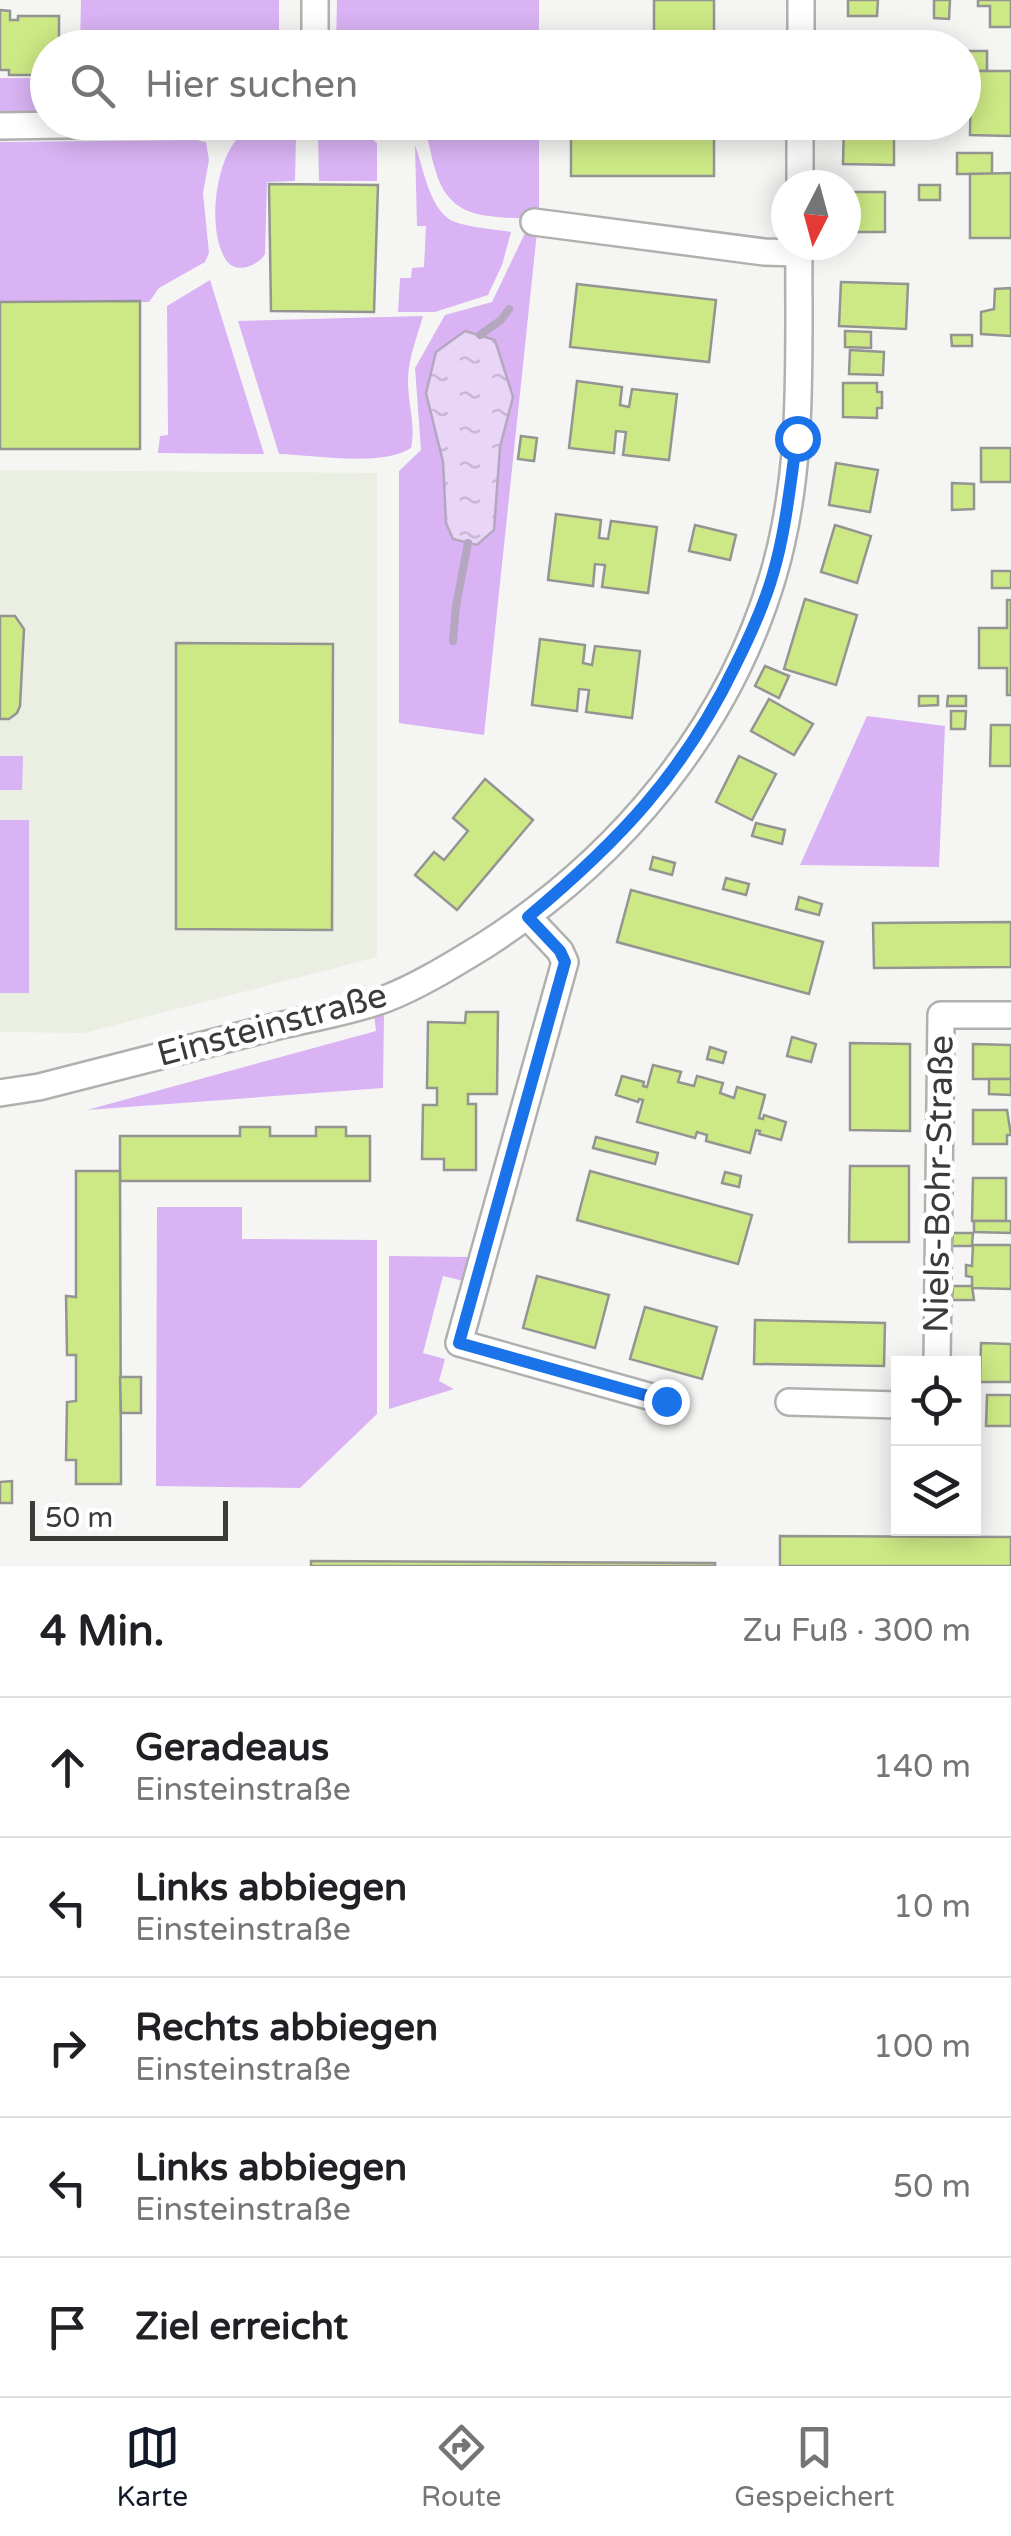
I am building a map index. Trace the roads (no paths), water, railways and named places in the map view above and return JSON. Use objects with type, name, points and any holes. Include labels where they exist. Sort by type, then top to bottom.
[{"type":"street","points":[[315,0],[315,30]]},
{"type":"street","points":[[801,0],[801,30]]},
{"type":"street","points":[[0,126],[30,126]]},
{"type":"street","points":[[800,140],[800,170]]},
{"type":"street","name":"Einsteinstraße","points":[[534,222],[771,251]]},
{"type":"street","name":"Einsteinstraße","points":[[0,1093],[39,1087],[385,999],[459,961],[528,917],[576,878],[633,822],[665,784],[716,706],[773,575],[797,438],[799,260]]},
{"type":"street","points":[[528,917],[560,951],[565,962],[459,1343],[666,1401]]},
{"type":"street","name":"Niels-Bohr-Straße","points":[[938,1356],[941,1015],[1011,1014]]},
{"type":"street","points":[[790,1402],[891,1405]]},
{"type":"water","points":[[465,331],[495,340],[513,397],[500,447],[494,530],[477,545],[453,539],[446,523],[443,462],[426,393],[436,352]]},
{"type":"waterway","points":[[480,335],[509,309]]},
{"type":"waterway","points":[[453,641],[468,543]]}]
